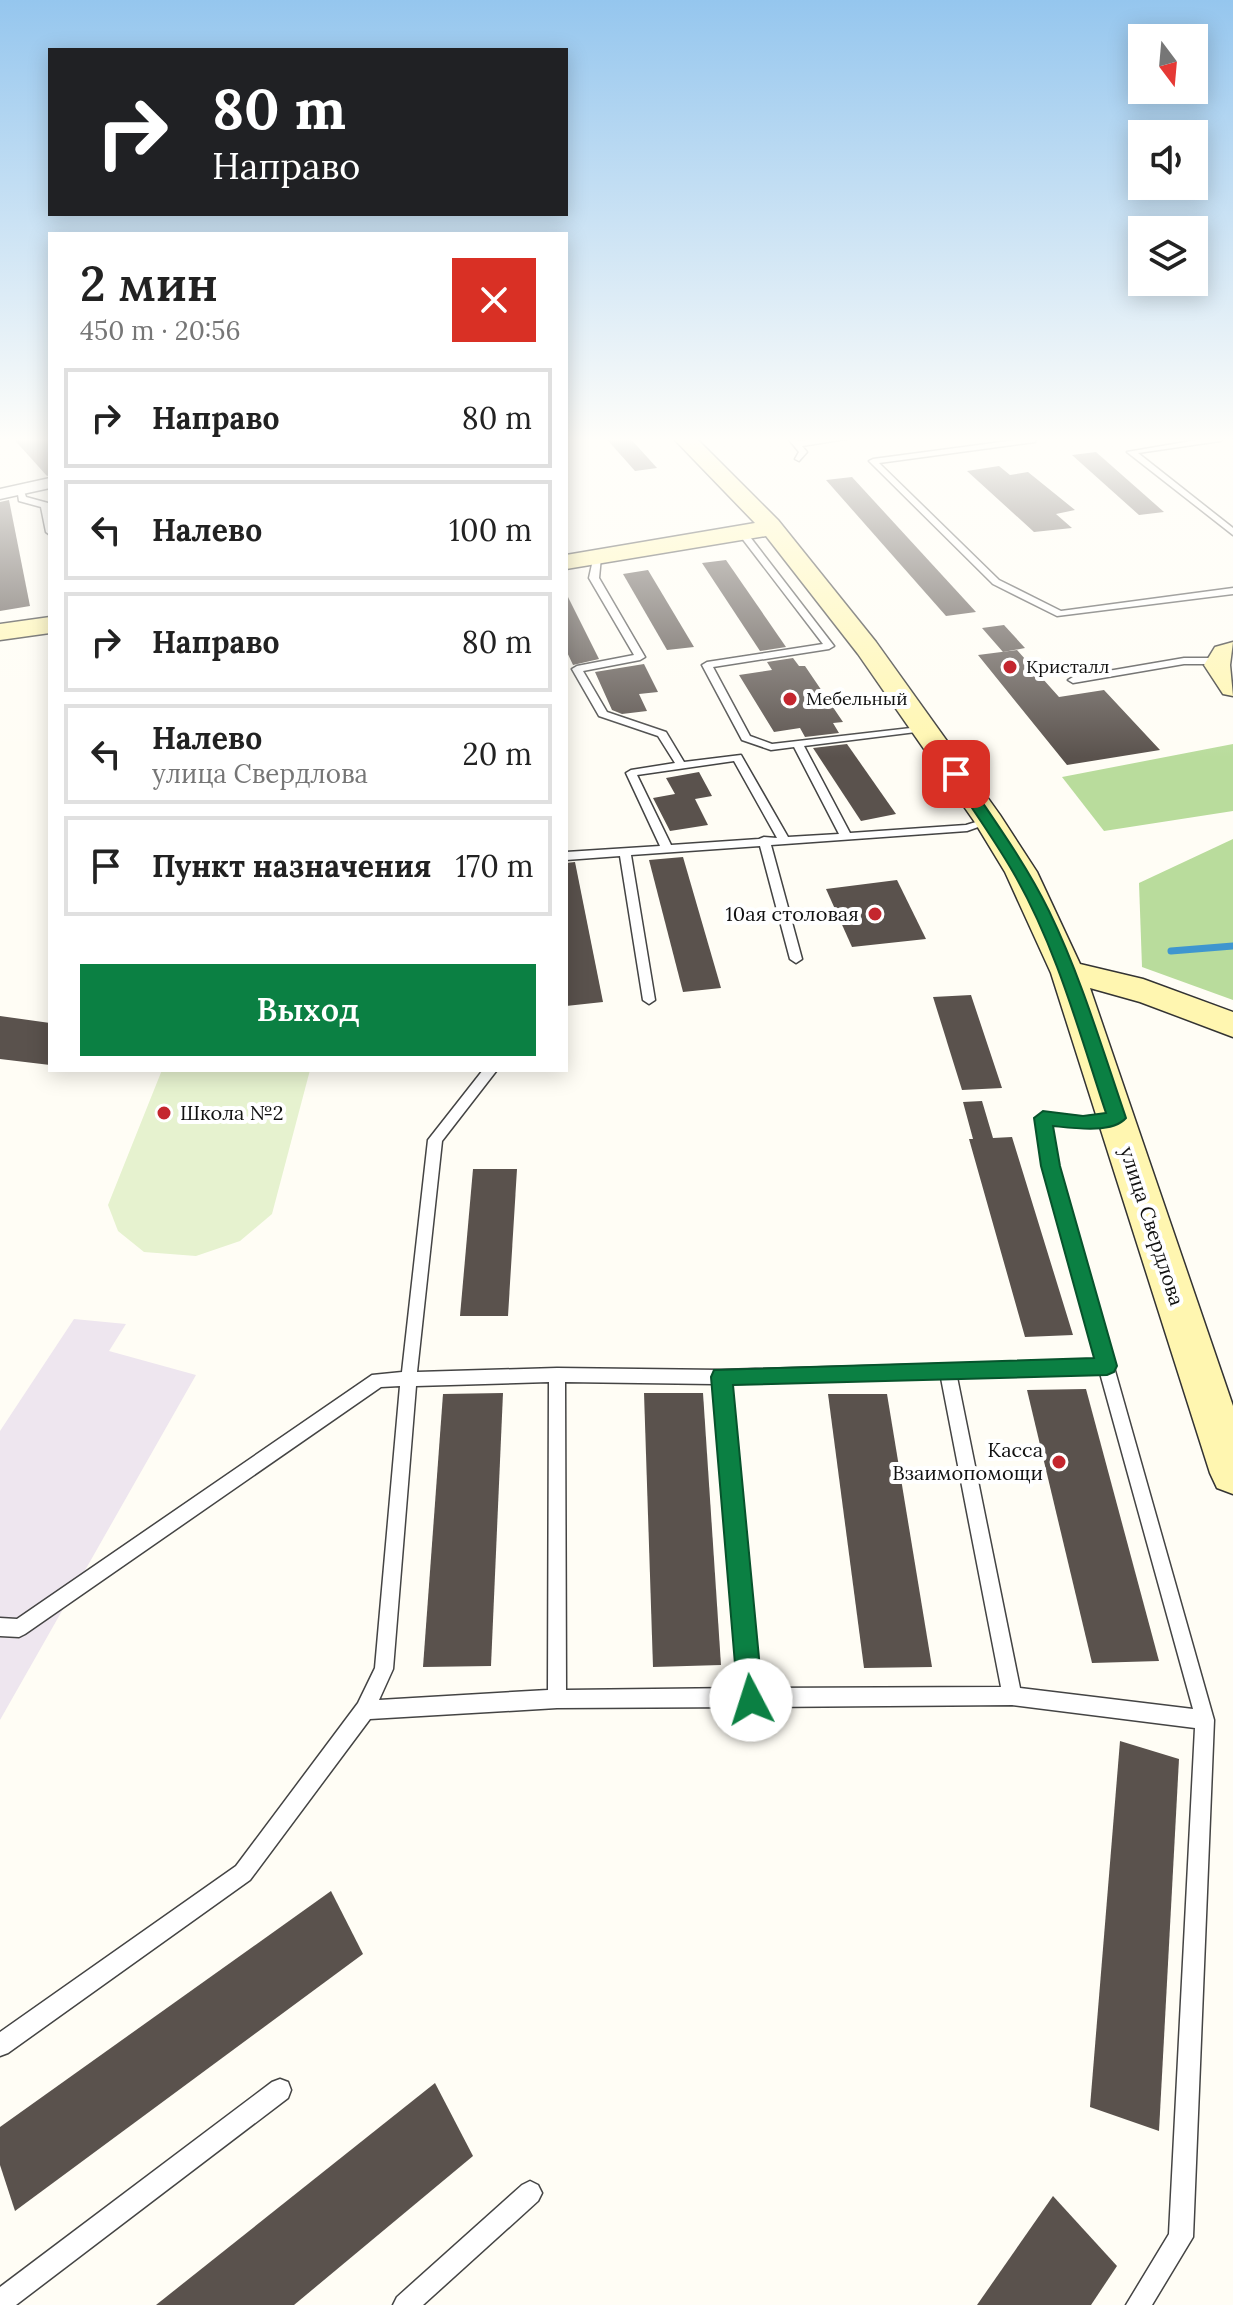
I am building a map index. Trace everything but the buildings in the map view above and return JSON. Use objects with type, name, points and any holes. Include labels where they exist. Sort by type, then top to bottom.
[{"type":"main road","points":[[568,550],[610,544]]},
{"type":"main road","points":[[568,562],[677,544]]},
{"type":"main road","name":"улица Свердлова","points":[[770,544],[867,648],[989,821],[1021,872],[1068,973],[1233,1473]]},
{"type":"main road","points":[[0,632],[48,625]]},
{"type":"main road","points":[[0,643],[48,636]]},
{"type":"main road","points":[[1226,656],[1217,665],[1233,688]]},
{"type":"main road","points":[[1068,973],[1144,990],[1233,1025]]},
{"type":"lane","points":[[765,544],[829,646],[707,665],[746,738],[771,747],[924,728]]},
{"type":"lane","points":[[957,544],[996,582],[1060,614],[1233,591]]},
{"type":"lane","points":[[597,557],[594,578],[640,657],[577,669],[603,714],[662,734],[681,765]]},
{"type":"lane","points":[[1073,680],[1226,656]]},
{"type":"lane","points":[[798,745],[845,834]]},
{"type":"lane","points":[[667,848],[631,773],[737,757],[783,839]]},
{"type":"lane","points":[[568,856],[845,834],[967,828],[989,821]]},
{"type":"lane","points":[[764,840],[796,959]]},
{"type":"lane","points":[[625,851],[649,1000]]},
{"type":"lane","points":[[0,2045],[243,1873],[365,1710],[384,1669],[409,1377],[435,1140],[488,1072]]},
{"type":"lane","points":[[1117,1118],[1083,1122],[1043,1118],[1050,1166],[1205,1720],[1181,2237],[1138,2305]]},
{"type":"lane","points":[[0,1627],[19,1628],[378,1380],[557,1375],[721,1377],[1107,1366]]},
{"type":"lane","points":[[947,1369],[1012,1696]]},
{"type":"lane","points":[[557,1375],[557,1699]]},
{"type":"lane","points":[[721,1377],[751,1700]]},
{"type":"lane","points":[[365,1710],[557,1699],[1012,1696],[1205,1720]]},
{"type":"lane","points":[[0,2302],[280,2090]]},
{"type":"lane","points":[[405,2305],[530,2193]]},
{"type":"shaded area","points":[[74,1319],[126,1324],[109,1351],[196,1375],[0,1720],[0,1431]]},
{"type":"green space","points":[[1233,744],[1233,811],[1104,831],[1062,777]]},
{"type":"green space","points":[[1233,839],[1233,1000],[1142,967],[1139,883]]},
{"type":"green space","points":[[161,1072],[309,1072],[272,1214],[240,1241],[196,1256],[144,1252],[118,1231],[108,1205]]},
{"type":"waterway","points":[[1171,951],[1233,946],[1216,947]]},
{"type":"place","name":"Кристалл","points":[[1010,667]]},
{"type":"place","name":"Мебельный","points":[[790,699]]},
{"type":"place","name":"10ая столовая","points":[[875,914]]},
{"type":"place","name":"Школа №2","points":[[164,1113]]},
{"type":"place","name":"Касса Взаимопомощи","points":[[1059,1462]]},
{"type":"route","points":[[751,1700],[721,1377],[1107,1366],[1050,1166],[1043,1118],[1083,1122],[1117,1118],[1068,973],[1042,912],[1021,872],[956,774]]}]
